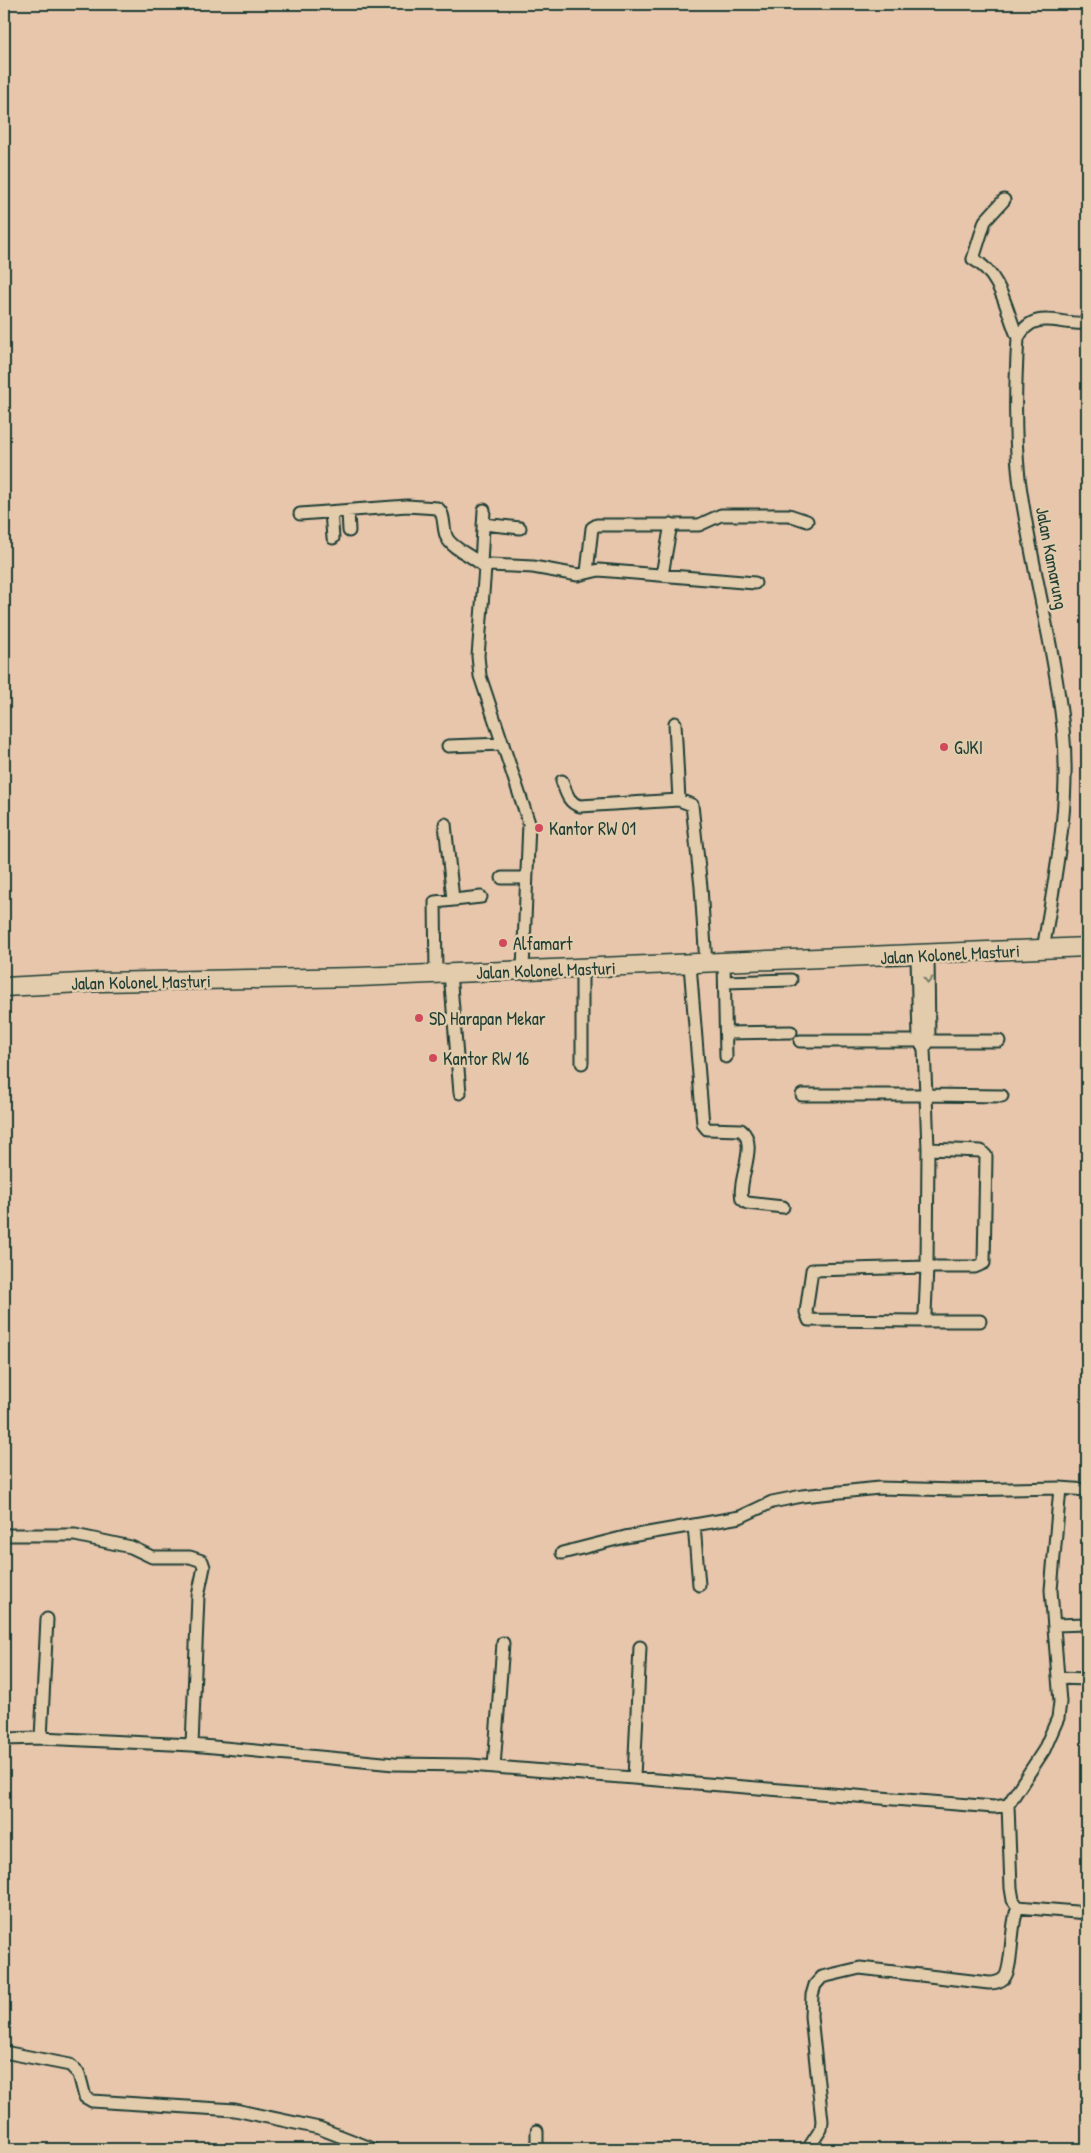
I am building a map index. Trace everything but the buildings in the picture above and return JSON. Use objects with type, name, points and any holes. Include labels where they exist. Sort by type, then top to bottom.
[{"type":"main road","name":"Jalan Kolonel Masturi","points":[[4,986],[100,982],[348,978],[523,969],[729,963],[1087,947]]},
{"type":"street","points":[[1004,200],[986,221],[973,259],[988,270],[996,280],[1018,338]]},
{"type":"street","points":[[1018,338],[1023,328],[1036,321],[1056,320],[1087,324]]},
{"type":"street","name":"Jalan Kamarung","points":[[1018,338],[1015,411],[1019,478],[1053,654],[1064,730],[1064,810],[1044,950]]},
{"type":"street","points":[[300,514],[407,506],[437,508],[442,513],[444,530],[449,541],[483,566],[533,567],[578,575],[599,570],[755,583]]},
{"type":"street","points":[[484,510],[479,669],[529,823],[525,878],[523,969]]},
{"type":"street","points":[[348,511],[349,531]]},
{"type":"street","points":[[331,512],[333,538]]},
{"type":"street","points":[[587,572],[594,526],[699,525],[721,516],[733,515],[789,515],[807,521]]},
{"type":"street","points":[[483,524],[520,528]]},
{"type":"street","points":[[662,575],[671,524]]},
{"type":"street","points":[[675,723],[680,800]]},
{"type":"street","points":[[448,746],[503,744]]},
{"type":"street","points":[[562,781],[572,804],[580,806],[680,800],[692,805],[694,814],[703,1124],[707,1129],[741,1130],[746,1136],[748,1147],[742,1199],[746,1203],[783,1207]]},
{"type":"street","points":[[445,824],[453,899]]},
{"type":"street","points":[[502,878],[525,878]]},
{"type":"street","points":[[460,1093],[434,902],[481,897]]},
{"type":"street","points":[[922,955],[928,1149],[925,1314],[922,1321]]},
{"type":"street","points":[[726,1057],[730,982],[729,963]]},
{"type":"street","points":[[582,968],[582,1063]]},
{"type":"street","points":[[730,982],[791,980]]},
{"type":"street","points":[[726,1033],[791,1032]]},
{"type":"street","points":[[800,1042],[924,1044],[999,1041]]},
{"type":"street","points":[[802,1095],[1002,1096]]},
{"type":"street","points":[[928,1149],[985,1152],[986,1259],[981,1266],[975,1267],[815,1269],[810,1275],[807,1319],[812,1321],[980,1321]]},
{"type":"street","points":[[562,1553],[625,1537],[740,1517],[772,1502],[788,1498],[879,1488],[957,1490],[1060,1488],[1087,1490]]},
{"type":"street","points":[[1060,1488],[1052,1576],[1060,1678],[1060,1702],[1052,1733],[1044,1750],[1008,1805],[1010,1888],[1013,1900],[1018,1907],[1087,1913]]},
{"type":"street","points":[[694,1525],[699,1585]]},
{"type":"street","points":[[4,1535],[75,1535],[131,1547],[152,1557],[190,1557],[202,1561],[204,1567],[198,1596],[192,1745]]},
{"type":"street","points":[[42,1738],[47,1619]]},
{"type":"street","points":[[1055,1625],[1087,1624]]},
{"type":"street","points":[[494,1766],[503,1643]]},
{"type":"street","points":[[634,1778],[640,1647]]},
{"type":"street","points":[[1060,1678],[1087,1679]]},
{"type":"street","points":[[4,1739],[42,1738],[192,1745],[394,1764],[494,1766],[994,1807],[1008,1805]]},
{"type":"street","points":[[808,2149],[821,2129],[822,2121],[811,2016],[815,1985],[822,1977],[860,1968],[994,1983],[1005,1977],[1008,1971],[1014,1916],[1018,1907]]},
{"type":"street","points":[[4,2052],[70,2065],[79,2074],[81,2089],[85,2097],[92,2101],[235,2110],[319,2128],[373,2149]]},
{"type":"street","points":[[536,2149],[537,2131]]},
{"type":"place","name":"GJKI","points":[[944,747]]},
{"type":"place","name":"Kantor RW 01","points":[[539,828]]},
{"type":"place","name":"Alfamart","points":[[503,943]]},
{"type":"place","name":"SD Harapan Mekar","points":[[419,1018]]},
{"type":"place","name":"Kantor RW 16","points":[[433,1058]]}]
